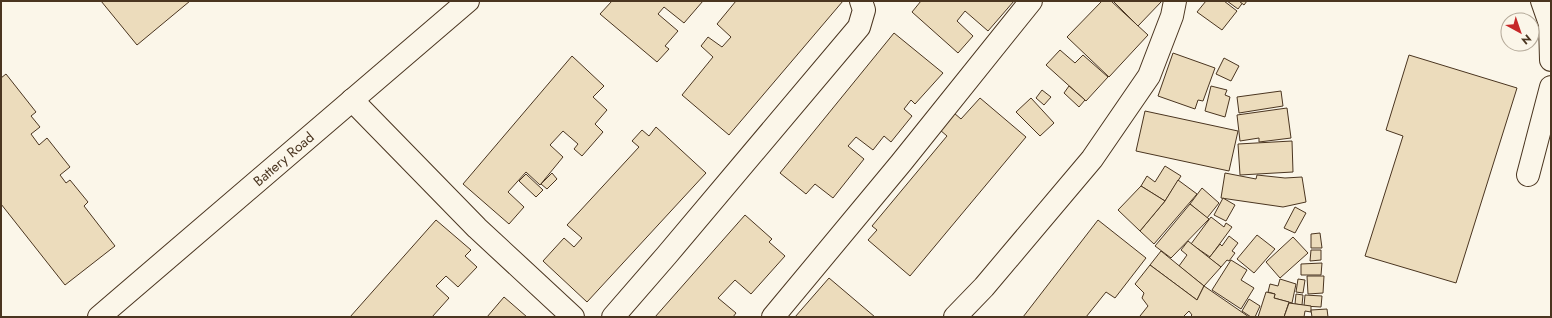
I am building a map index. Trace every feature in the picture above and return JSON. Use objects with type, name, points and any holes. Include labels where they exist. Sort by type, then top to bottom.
[{"type":"street","name":"Battery Road","points":[[99,317],[468,1]]},
{"type":"street","points":[[612,317],[672,250],[859,27],[864,10],[861,1]]},
{"type":"street","points":[[773,317],[901,163],[1031,1]]},
{"type":"street","points":[[955,317],[984,287],[1092,159],[1149,76],[1172,16],[1174,1]]},
{"type":"street","points":[[1542,1],[1550,24],[1551,60]]},
{"type":"street","points":[[1528,175],[1551,87]]},
{"type":"street","points":[[352,100],[477,228],[573,317]]},
{"type":"building","points":[[101,1],[190,1],[137,45]]},
{"type":"building","points":[[612,1],[703,1],[684,23],[664,7],[658,14],[678,31],[665,46],[669,49],[657,62],[600,14]]},
{"type":"building","points":[[736,1],[843,1],[729,135],[682,95],[713,57],[701,46],[708,37],[722,47],[731,37],[717,24]]},
{"type":"building","points":[[921,1],[1014,1],[988,31],[965,11],[957,21],[973,36],[958,53],[912,12]]},
{"type":"building","points":[[1102,1],[1111,1],[1148,35],[1109,77],[1067,37]]},
{"type":"building","points":[[1113,1],[1162,1],[1138,26]]},
{"type":"building","points":[[1206,1],[1224,1],[1237,11],[1222,30],[1197,12]]},
{"type":"building","points":[[1227,1],[1244,1],[1238,9]]},
{"type":"building","points":[[1239,1],[1247,1],[1244,5]]},
{"type":"building","points":[[894,33],[943,73],[915,104],[911,100],[904,109],[912,116],[891,142],[884,136],[873,150],[856,137],[848,146],[864,159],[833,198],[815,184],[806,194],[780,173]]},
{"type":"building","points":[[1060,50],[1075,63],[1083,55],[1108,77],[1086,101],[1046,65]]},
{"type":"building","points":[[1173,53],[1215,68],[1203,101],[1198,100],[1195,109],[1158,96]]},
{"type":"building","points":[[1409,55],[1517,88],[1456,283],[1365,256],[1403,136],[1386,130]]},
{"type":"building","points":[[572,56],[604,86],[593,97],[607,110],[595,124],[603,132],[582,156],[574,149],[578,144],[563,131],[550,145],[563,157],[540,185],[526,172],[508,192],[524,207],[509,224],[463,184]]},
{"type":"building","points":[[1224,58],[1239,66],[1231,81],[1216,74]]},
{"type":"building","points":[[6,74],[36,112],[31,116],[40,127],[31,134],[39,145],[47,138],[70,167],[60,175],[66,183],[70,180],[88,202],[84,206],[115,246],[65,285],[1,204],[1,78]]},
{"type":"building","points":[[1069,86],[1085,100],[1079,107],[1064,93]]},
{"type":"building","points":[[1211,86],[1227,90],[1225,95],[1230,97],[1225,117],[1205,111]]},
{"type":"building","points":[[1042,90],[1051,97],[1044,105],[1036,98]]},
{"type":"building","points":[[1281,91],[1283,106],[1239,113],[1237,97]]},
{"type":"building","points":[[980,98],[1026,137],[910,276],[868,240],[877,230],[872,226],[947,136],[940,130],[954,113],[961,119]]},
{"type":"building","points":[[1031,98],[1054,123],[1040,136],[1016,112]]},
{"type":"building","points":[[1287,108],[1291,138],[1259,142],[1259,138],[1240,141],[1237,115]]},
{"type":"building","points":[[1145,111],[1238,131],[1229,171],[1136,151]]},
{"type":"building","points":[[656,127],[706,173],[587,302],[543,261],[564,238],[574,247],[582,238],[567,225],[639,147],[632,141],[642,130],[649,136]]},
{"type":"building","points":[[1292,141],[1293,172],[1240,175],[1238,144]]},
{"type":"building","points":[[1165,166],[1181,176],[1165,201],[1141,186],[1147,176],[1155,182]]},
{"type":"building","points":[[552,173],[557,179],[547,189],[541,184]]},
{"type":"building","points":[[1225,173],[1256,179],[1257,175],[1285,178],[1302,177],[1306,202],[1283,207],[1221,198]]},
{"type":"building","points":[[526,174],[543,190],[536,197],[519,181]]},
{"type":"building","points":[[1178,180],[1197,194],[1154,244],[1140,231],[1165,201]]},
{"type":"building","points":[[1141,186],[1165,201],[1140,231],[1118,210]]},
{"type":"building","points":[[1202,188],[1219,203],[1207,218],[1190,204]]},
{"type":"building","points":[[1223,198],[1235,205],[1226,221],[1214,215]]},
{"type":"building","points":[[1190,204],[1209,219],[1171,258],[1155,246]]},
{"type":"building","points":[[1295,207],[1306,213],[1295,233],[1284,228]]},
{"type":"building","points":[[745,215],[772,239],[769,242],[785,256],[751,294],[735,280],[718,298],[736,313],[733,317],[655,317]]},
{"type":"building","points":[[1211,217],[1224,227],[1226,223],[1232,227],[1210,257],[1191,244]]},
{"type":"building","points":[[436,220],[471,250],[465,256],[477,267],[458,287],[446,276],[436,286],[449,298],[432,317],[350,317]]},
{"type":"building","points":[[1098,220],[1146,258],[1115,298],[1106,292],[1086,317],[1023,317]]},
{"type":"building","points":[[1320,233],[1322,248],[1311,248],[1311,234]]},
{"type":"building","points":[[1257,235],[1275,249],[1254,273],[1237,259]]},
{"type":"building","points":[[1229,236],[1238,243],[1232,251],[1235,253],[1229,261],[1227,260],[1221,267],[1209,258],[1220,244],[1222,246]]},
{"type":"building","points":[[1293,237],[1308,253],[1280,278],[1266,262]]},
{"type":"building","points":[[1188,241],[1221,267],[1204,286],[1179,266],[1187,255],[1181,250]]},
{"type":"building","points":[[1311,250],[1321,250],[1321,260],[1310,261]]},
{"type":"building","points":[[1161,251],[1204,286],[1197,300],[1150,265]]},
{"type":"building","points":[[1231,260],[1247,270],[1241,280],[1254,288],[1241,309],[1212,290]]},
{"type":"building","points":[[1322,263],[1321,275],[1301,275],[1301,264]]},
{"type":"building","points":[[1150,265],[1197,300],[1204,286],[1249,317],[1190,317],[1192,315],[1189,311],[1183,317],[1140,316],[1148,306],[1142,298],[1144,293],[1135,284]]},
{"type":"building","points":[[1307,276],[1324,276],[1323,293],[1308,294]]},
{"type":"building","points":[[829,278],[875,317],[795,317]]},
{"type":"building","points":[[1280,279],[1296,284],[1292,303],[1274,298],[1275,294],[1268,292],[1270,284],[1278,286]]},
{"type":"building","points":[[1298,279],[1305,280],[1303,293],[1296,292]]},
{"type":"building","points":[[1266,292],[1275,294],[1274,298],[1289,302],[1284,317],[1258,317]]},
{"type":"building","points":[[1296,294],[1303,295],[1302,305],[1295,304]]},
{"type":"building","points":[[1305,295],[1322,296],[1321,307],[1304,306]]},
{"type":"building","points":[[504,297],[527,317],[487,317]]},
{"type":"building","points":[[1249,299],[1260,306],[1255,317],[1251,317],[1242,311]]},
{"type":"building","points":[[1289,303],[1311,306],[1311,312],[1305,311],[1304,317],[1284,317]]},
{"type":"building","points":[[1327,309],[1328,317],[1312,317],[1311,310]]}]
